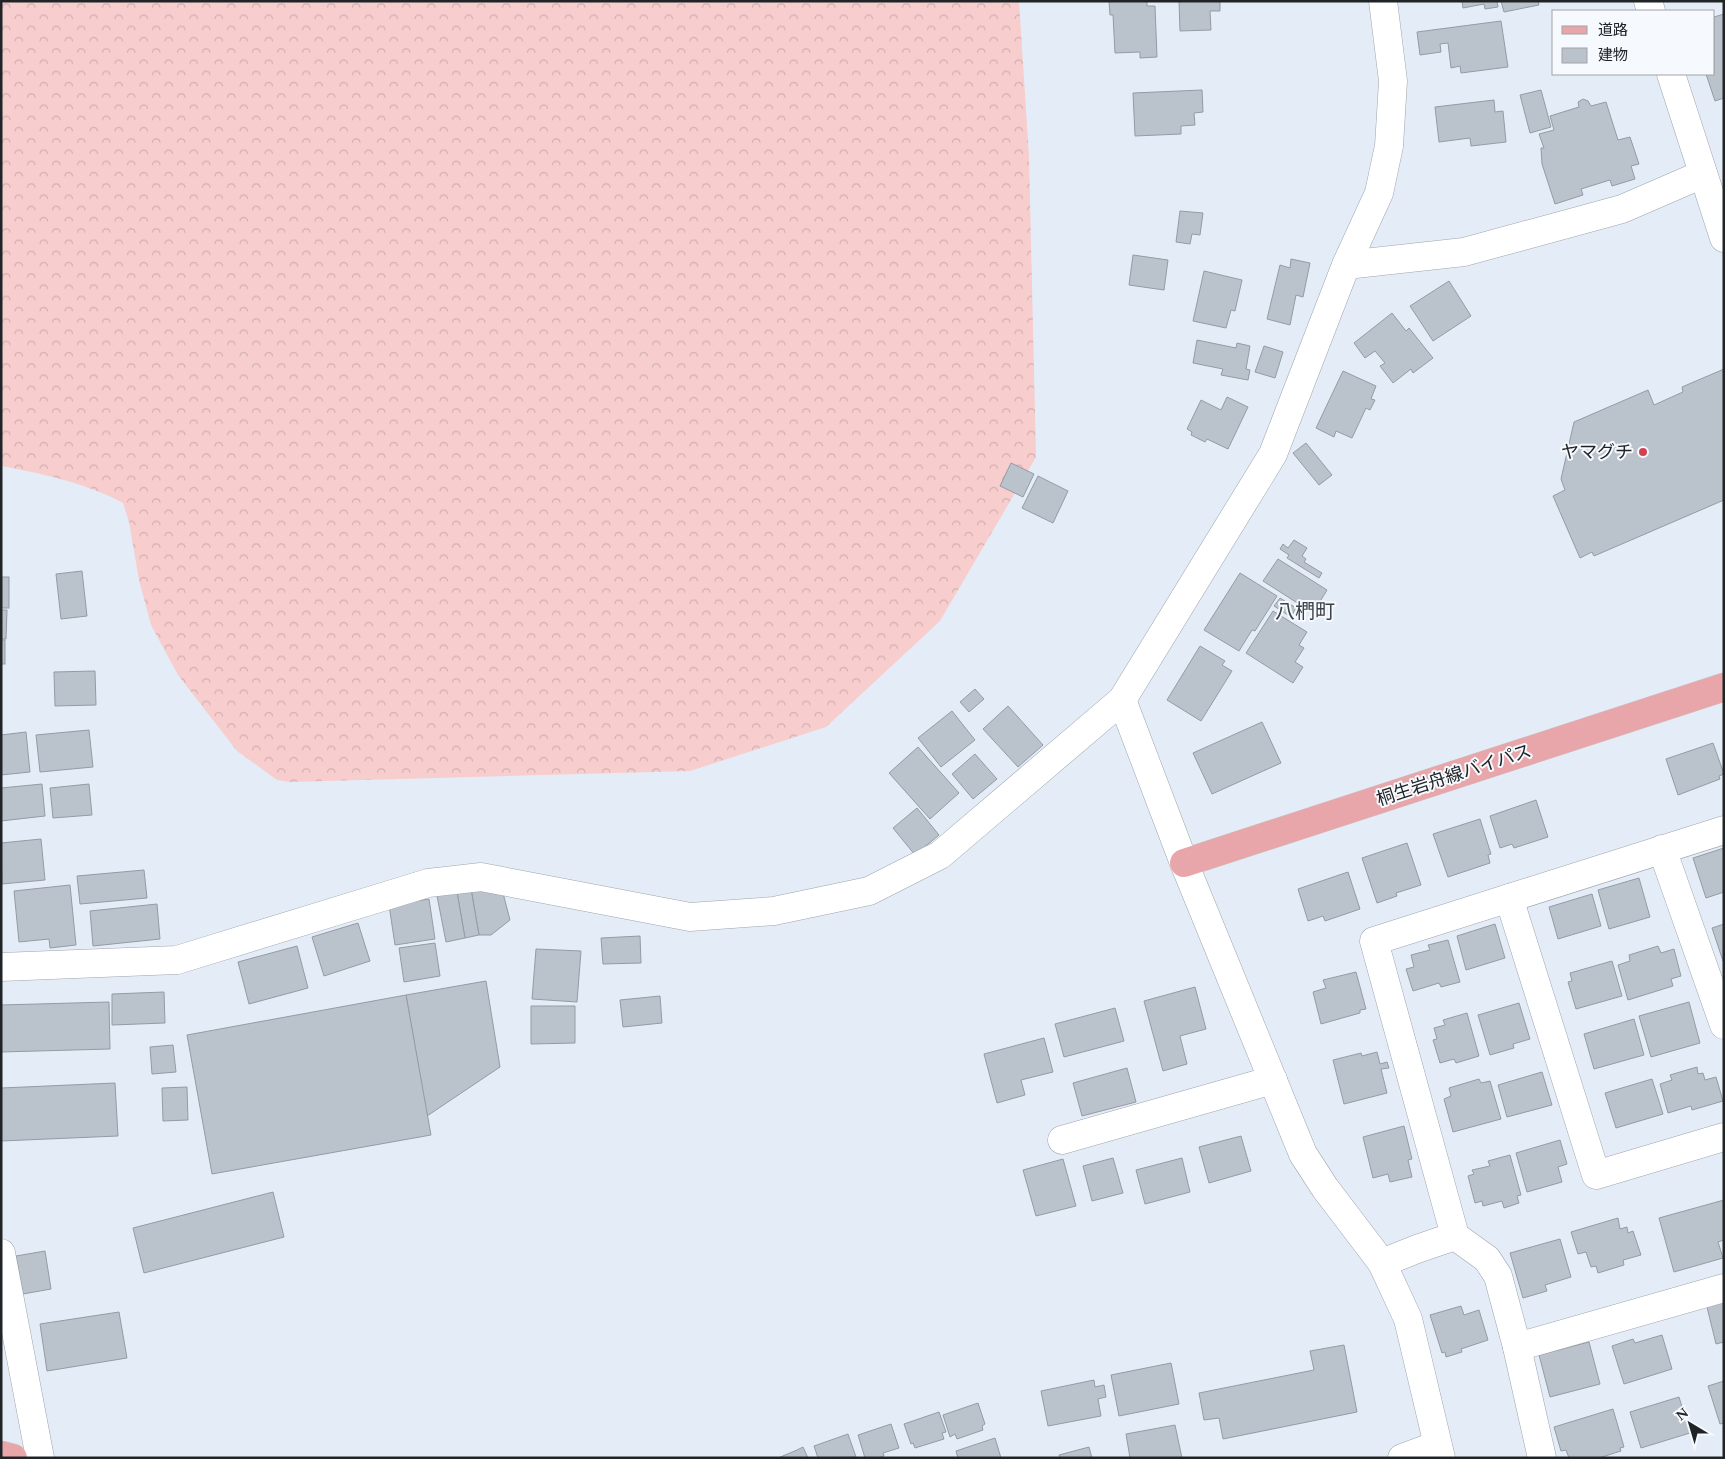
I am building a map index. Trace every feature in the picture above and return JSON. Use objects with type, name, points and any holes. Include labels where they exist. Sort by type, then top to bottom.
[{"type":"main road","name":"桐生岩舟線バイパス","points":[[1184,863],[1724,688]]},
{"type":"main road","points":[[1,1455],[13,1458]]},
{"type":"street","points":[[1,967],[177,960],[428,883],[481,877],[690,917],[774,912],[869,891],[940,854],[1122,700],[1273,454],[1346,264],[1379,193],[1389,146],[1393,81],[1383,1]]},
{"type":"street","points":[[1671,75],[1724,238]]},
{"type":"street","points":[[1346,264],[1464,252],[1622,209],[1703,174]]},
{"type":"street","points":[[1122,700],[1184,863],[1303,1154],[1325,1188],[1382,1263],[1408,1319],[1439,1451],[1402,1458]]},
{"type":"street","points":[[1542,1458],[1517,1347],[1498,1276],[1487,1259],[1455,1236],[1374,941],[1724,830]]},
{"type":"street","points":[[1662,849],[1724,1025]]},
{"type":"street","points":[[1510,898],[1596,1174],[1724,1137]]},
{"type":"street","points":[[1062,1140],[1273,1080]]},
{"type":"street","points":[[1382,1263],[1455,1236]]},
{"type":"street","points":[[1,1253],[40,1458]]},
{"type":"street","points":[[1517,1347],[1724,1288]]},
{"type":"green space","points":[[1,1],[1019,1],[1029,157],[1036,457],[940,621],[826,727],[690,771],[290,782],[277,780],[237,751],[178,675],[151,625],[139,580],[129,522],[123,503],[80,485],[1,466]]},
{"type":"building","points":[[1109,1],[1147,1],[1147,6],[1155,6],[1157,57],[1140,58],[1140,52],[1115,53],[1113,15],[1110,15]]},
{"type":"building","points":[[1179,1],[1220,1],[1220,11],[1210,11],[1211,30],[1180,31]]},
{"type":"building","points":[[1462,1],[1497,1],[1498,7],[1485,9],[1484,4],[1463,8]]},
{"type":"building","points":[[1501,1],[1538,1],[1539,5],[1504,12]]},
{"type":"building","points":[[1724,14],[1724,98],[1715,101],[1706,75],[1715,75],[1715,17]]},
{"type":"building","points":[[1501,21],[1508,67],[1461,73],[1460,66],[1451,68],[1448,43],[1440,44],[1441,52],[1420,55],[1417,32]]},
{"type":"building","points":[[1202,90],[1203,112],[1194,113],[1195,125],[1181,126],[1181,134],[1135,136],[1133,93]]},
{"type":"building","points":[[1541,90],[1551,127],[1530,133],[1520,95]]},
{"type":"building","points":[[1583,99],[1588,101],[1591,106],[1606,102],[1618,140],[1630,137],[1639,164],[1631,166],[1635,179],[1612,186],[1610,180],[1581,189],[1583,195],[1555,204],[1542,164],[1541,148],[1544,148],[1539,134],[1554,130],[1550,116],[1579,107],[1578,102]]},
{"type":"building","points":[[1494,100],[1495,112],[1503,111],[1506,142],[1471,146],[1470,138],[1439,142],[1435,107]]},
{"type":"building","points":[[1180,211],[1203,213],[1200,235],[1192,234],[1190,244],[1176,242]]},
{"type":"building","points":[[1133,255],[1168,260],[1164,290],[1129,285]]},
{"type":"building","points":[[1291,259],[1310,263],[1303,297],[1296,295],[1290,325],[1267,319],[1280,265],[1290,268]]},
{"type":"building","points":[[1204,271],[1242,280],[1235,311],[1231,310],[1226,328],[1193,321]]},
{"type":"building","points":[[1449,281],[1471,316],[1433,341],[1410,306]]},
{"type":"building","points":[[1392,313],[1406,331],[1409,328],[1433,358],[1413,373],[1411,369],[1393,383],[1380,366],[1385,363],[1375,351],[1365,358],[1354,343]]},
{"type":"building","points":[[1197,340],[1236,348],[1237,343],[1250,346],[1246,369],[1250,370],[1248,380],[1221,375],[1223,369],[1193,363]]},
{"type":"building","points":[[1264,346],[1283,352],[1275,378],[1255,372]]},
{"type":"building","points":[[1724,369],[1724,500],[1594,556],[1592,552],[1580,558],[1553,496],[1565,490],[1561,479],[1574,422],[1648,390],[1654,405],[1683,392],[1682,387]]},
{"type":"building","points":[[1343,371],[1376,386],[1371,399],[1375,400],[1370,410],[1366,408],[1352,438],[1336,431],[1334,437],[1316,428]]},
{"type":"building","points":[[1227,397],[1248,407],[1228,449],[1207,439],[1205,442],[1191,435],[1192,432],[1187,429],[1201,400],[1221,410]]},
{"type":"building","points":[[1306,443],[1332,475],[1319,485],[1293,453]]},
{"type":"building","points":[[1011,463],[1034,474],[1023,497],[1000,486]]},
{"type":"building","points":[[1038,476],[1068,491],[1053,523],[1022,508]]},
{"type":"building","points":[[1294,540],[1307,548],[1302,556],[1306,559],[1304,562],[1322,573],[1319,578],[1287,558],[1289,555],[1280,549],[1283,544],[1288,548]]},
{"type":"building","points":[[1278,559],[1327,590],[1313,613],[1263,581]]},
{"type":"building","points":[[82,571],[87,616],[61,619],[56,574]]},
{"type":"building","points":[[1240,573],[1277,596],[1255,631],[1252,630],[1239,651],[1204,630]]},
{"type":"building","points":[[1,577],[9,577],[9,608],[1,608]]},
{"type":"building","points":[[1280,598],[1296,608],[1291,617],[1274,606]]},
{"type":"building","points":[[1,610],[7,610],[6,639],[1,639]]},
{"type":"building","points":[[1273,611],[1307,632],[1299,645],[1304,648],[1295,662],[1303,667],[1293,683],[1246,653]]},
{"type":"building","points":[[1,640],[5,640],[5,664],[1,664]]},
{"type":"building","points":[[1200,646],[1225,661],[1222,665],[1232,671],[1201,721],[1167,700]]},
{"type":"building","points":[[95,671],[96,705],[55,706],[54,672]]},
{"type":"building","points":[[975,689],[984,699],[969,712],[960,702]]},
{"type":"building","points":[[1008,706],[1043,745],[1018,767],[983,729]]},
{"type":"building","points":[[952,711],[975,740],[941,767],[918,738]]},
{"type":"building","points":[[1262,722],[1281,763],[1212,794],[1193,753]]},
{"type":"building","points":[[89,730],[93,767],[40,772],[36,735]]},
{"type":"building","points":[[26,732],[30,772],[1,775],[1,735]]},
{"type":"building","points":[[1713,743],[1724,774],[1719,776],[1720,779],[1678,795],[1666,759]]},
{"type":"building","points":[[918,747],[959,793],[930,819],[889,773]]},
{"type":"building","points":[[975,754],[997,779],[973,799],[952,774]]},
{"type":"building","points":[[42,784],[45,816],[1,821],[1,788]]},
{"type":"building","points":[[89,784],[92,815],[53,818],[50,788]]},
{"type":"building","points":[[1536,800],[1548,837],[1514,848],[1512,844],[1500,848],[1490,816]]},
{"type":"building","points":[[917,808],[939,835],[915,855],[893,828]]},
{"type":"building","points":[[1480,819],[1491,854],[1488,855],[1490,863],[1448,877],[1433,834]]},
{"type":"building","points":[[41,839],[45,880],[2,884],[1,843]]},
{"type":"building","points":[[1407,843],[1421,885],[1396,893],[1397,896],[1377,903],[1362,858]]},
{"type":"building","points":[[1724,848],[1724,892],[1706,898],[1693,858]]},
{"type":"building","points":[[144,870],[147,898],[80,904],[77,876]]},
{"type":"building","points":[[1348,872],[1360,909],[1325,921],[1323,916],[1308,921],[1298,889]]},
{"type":"building","points":[[1639,878],[1650,917],[1609,929],[1598,890]]},
{"type":"building","points":[[70,885],[76,945],[50,948],[49,939],[19,942],[14,891]]},
{"type":"building","points":[[471,889],[503,893],[510,920],[491,935],[479,935]]},
{"type":"building","points":[[471,889],[479,935],[465,938],[457,892]]},
{"type":"building","points":[[457,892],[465,938],[446,942],[437,896]]},
{"type":"building","points":[[1592,894],[1601,926],[1558,939],[1549,907]]},
{"type":"building","points":[[429,899],[435,939],[395,945],[389,905]]},
{"type":"building","points":[[157,904],[160,939],[93,946],[90,911]]},
{"type":"building","points":[[358,923],[370,961],[324,976],[312,937]]},
{"type":"building","points":[[1495,924],[1505,958],[1466,970],[1457,936]]},
{"type":"building","points":[[1724,924],[1724,961],[1723,961],[1712,928]]},
{"type":"building","points":[[640,936],[641,963],[603,964],[601,938]]},
{"type":"building","points":[[1448,940],[1460,982],[1441,987],[1439,983],[1413,991],[1406,969],[1414,967],[1411,955],[1430,950],[1428,945]]},
{"type":"building","points":[[435,943],[440,976],[404,982],[399,948]]},
{"type":"building","points":[[297,946],[308,988],[249,1004],[238,962]]},
{"type":"building","points":[[1658,946],[1661,953],[1674,949],[1681,976],[1671,979],[1673,986],[1628,1000],[1618,965],[1630,961],[1629,955]]},
{"type":"building","points":[[536,949],[581,951],[577,1002],[532,999]]},
{"type":"building","points":[[1612,961],[1622,996],[1576,1009],[1568,982],[1572,981],[1570,973]]},
{"type":"building","points":[[1356,972],[1366,1009],[1360,1010],[1360,1013],[1321,1024],[1313,992],[1326,988],[1323,980]]},
{"type":"building","points":[[486,981],[500,1067],[427,1116],[406,995]]},
{"type":"building","points":[[1195,987],[1206,1029],[1180,1036],[1187,1064],[1163,1071],[1144,1001]]},
{"type":"building","points":[[164,992],[165,1023],[112,1025],[112,994]]},
{"type":"building","points":[[406,995],[431,1135],[212,1174],[187,1035]]},
{"type":"building","points":[[660,996],[662,1023],[623,1027],[620,1000]]},
{"type":"building","points":[[109,1002],[110,1049],[1,1052],[1,1005]]},
{"type":"building","points":[[1689,1002],[1700,1043],[1651,1057],[1639,1016]]},
{"type":"building","points":[[1519,1003],[1530,1039],[1513,1044],[1514,1048],[1490,1055],[1478,1015]]},
{"type":"building","points":[[531,1006],[575,1006],[575,1043],[531,1044]]},
{"type":"building","points":[[1115,1008],[1124,1041],[1064,1057],[1055,1024]]},
{"type":"building","points":[[1467,1013],[1479,1056],[1456,1063],[1454,1059],[1440,1063],[1433,1040],[1437,1039],[1434,1028],[1445,1025],[1443,1020]]},
{"type":"building","points":[[1634,1019],[1644,1055],[1594,1069],[1584,1034]]},
{"type":"building","points":[[1044,1038],[1053,1072],[1021,1080],[1025,1095],[997,1103],[984,1054]]},
{"type":"building","points":[[173,1045],[176,1072],[152,1074],[150,1047]]},
{"type":"building","points":[[1377,1052],[1380,1064],[1387,1062],[1389,1068],[1381,1069],[1387,1093],[1344,1104],[1333,1060],[1361,1053],[1362,1056]]},
{"type":"building","points":[[1697,1067],[1698,1074],[1703,1073],[1705,1080],[1716,1077],[1723,1101],[1692,1110],[1691,1106],[1668,1113],[1660,1084],[1672,1080],[1670,1075]]},
{"type":"building","points":[[1127,1068],[1136,1102],[1082,1116],[1073,1083]]},
{"type":"building","points":[[1542,1072],[1552,1105],[1507,1117],[1498,1085]]},
{"type":"building","points":[[1479,1079],[1481,1083],[1490,1081],[1501,1119],[1453,1132],[1444,1099],[1451,1096],[1449,1088]]},
{"type":"building","points":[[1652,1079],[1663,1114],[1616,1128],[1605,1093]]},
{"type":"building","points":[[115,1083],[118,1136],[1,1141],[1,1088]]},
{"type":"building","points":[[187,1087],[188,1120],[163,1121],[162,1088]]},
{"type":"building","points":[[1404,1126],[1412,1159],[1408,1160],[1412,1177],[1390,1182],[1388,1174],[1373,1178],[1363,1137]]},
{"type":"building","points":[[1241,1136],[1251,1171],[1209,1183],[1199,1147]]},
{"type":"building","points":[[1560,1140],[1567,1164],[1558,1167],[1562,1182],[1527,1192],[1516,1153]]},
{"type":"building","points":[[1510,1155],[1521,1195],[1517,1196],[1519,1203],[1504,1208],[1502,1201],[1483,1206],[1482,1201],[1475,1203],[1468,1176],[1474,1174],[1472,1170],[1490,1166],[1488,1161]]},
{"type":"building","points":[[1113,1158],[1123,1193],[1092,1201],[1083,1166]]},
{"type":"building","points":[[1182,1158],[1190,1192],[1145,1204],[1136,1170]]},
{"type":"building","points":[[1063,1159],[1076,1206],[1036,1216],[1023,1170]]},
{"type":"building","points":[[273,1192],[284,1237],[144,1273],[133,1228]]},
{"type":"building","points":[[1724,1200],[1724,1240],[1718,1242],[1723,1258],[1674,1272],[1659,1218]]},
{"type":"building","points":[[1618,1218],[1620,1229],[1627,1227],[1628,1233],[1633,1231],[1641,1255],[1623,1260],[1624,1265],[1598,1273],[1596,1266],[1591,1267],[1586,1252],[1578,1254],[1571,1232]]},
{"type":"building","points":[[1560,1239],[1571,1277],[1545,1285],[1547,1291],[1523,1298],[1510,1253]]},
{"type":"building","points":[[45,1251],[51,1289],[23,1294],[16,1256]]},
{"type":"building","points":[[1724,1299],[1724,1342],[1716,1344],[1706,1303]]},
{"type":"building","points":[[1461,1306],[1464,1315],[1479,1310],[1488,1340],[1461,1349],[1462,1352],[1446,1357],[1445,1352],[1442,1353],[1430,1315]]},
{"type":"building","points":[[119,1312],[127,1358],[47,1371],[40,1324]]},
{"type":"building","points":[[1662,1335],[1672,1369],[1624,1384],[1612,1346],[1633,1339],[1635,1343]]},
{"type":"building","points":[[1589,1342],[1600,1384],[1550,1397],[1539,1355]]},
{"type":"building","points":[[1344,1345],[1357,1412],[1223,1439],[1219,1418],[1204,1420],[1199,1393],[1314,1370],[1310,1351]]},
{"type":"building","points":[[1171,1363],[1179,1404],[1119,1416],[1111,1375]]},
{"type":"building","points":[[1094,1380],[1095,1387],[1104,1385],[1106,1397],[1098,1399],[1101,1416],[1048,1426],[1041,1391]]},
{"type":"building","points":[[1724,1381],[1724,1423],[1720,1424],[1708,1386]]},
{"type":"building","points":[[1679,1397],[1690,1433],[1641,1448],[1630,1412]]},
{"type":"building","points":[[978,1403],[985,1424],[982,1426],[983,1430],[957,1439],[955,1434],[950,1437],[943,1415]]},
{"type":"building","points":[[1613,1409],[1624,1447],[1620,1448],[1621,1451],[1599,1458],[1569,1458],[1566,1450],[1561,1451],[1554,1427]]},
{"type":"building","points":[[939,1412],[946,1432],[942,1433],[944,1439],[915,1448],[913,1443],[911,1444],[904,1424]]},
{"type":"building","points":[[891,1424],[899,1448],[883,1453],[884,1456],[879,1458],[865,1458],[858,1435]]},
{"type":"building","points":[[1175,1425],[1182,1458],[1130,1458],[1126,1434]]},
{"type":"building","points":[[848,1434],[856,1457],[818,1458],[814,1446]]},
{"type":"building","points":[[995,1438],[1001,1458],[958,1458],[956,1451]]},
{"type":"building","points":[[803,1447],[808,1458],[778,1458],[797,1450]]},
{"type":"building","points":[[1089,1447],[1092,1458],[1060,1458],[1059,1455]]},
{"type":"place","name":"ヤマグチ","points":[[1643,452]]},
{"type":"district","name":"八椚町","points":[[1305,611]]}]
